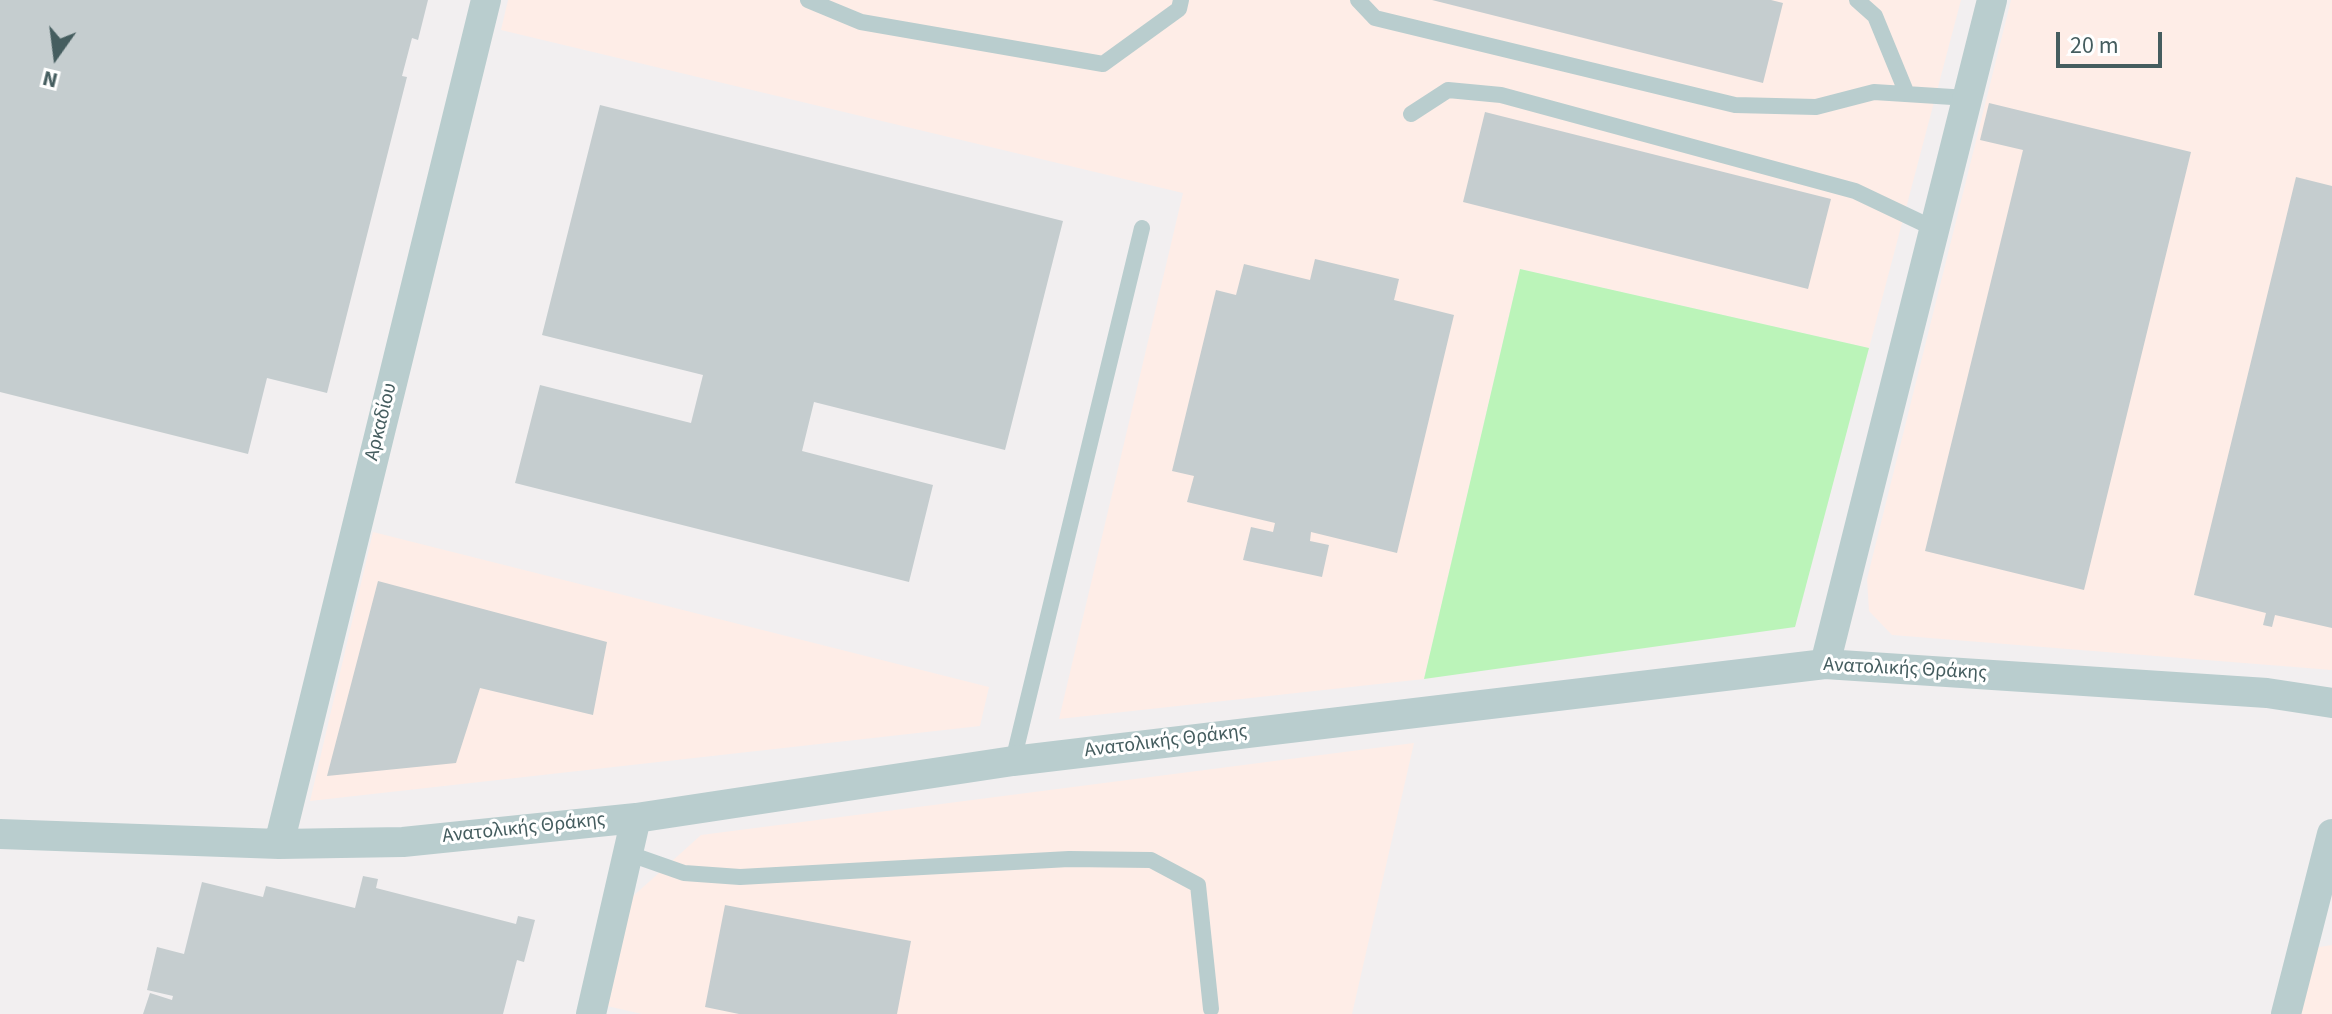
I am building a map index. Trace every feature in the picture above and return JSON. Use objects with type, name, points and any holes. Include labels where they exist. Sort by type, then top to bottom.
[{"type":"street","name":"Αρκαδίου","points":[[279,844],[486,0]]},
{"type":"street","points":[[1825,664],[1992,0]]},
{"type":"street","name":"Ανατολικής Θράκης","points":[[0,834],[279,844],[403,842],[636,818],[1013,761],[1825,664],[2251,692],[2332,703]]},
{"type":"street","points":[[591,1014],[636,818]]},
{"type":"street","points":[[2286,1014],[2332,834]]},
{"type":"lane","points":[[808,0],[861,22],[1103,64],[1179,9],[1181,0]]},
{"type":"lane","points":[[1358,0],[1375,18],[1735,105],[1816,107],[1874,92],[1968,98]]},
{"type":"lane","points":[[1857,0],[1875,16],[1907,94]]},
{"type":"lane","points":[[1411,114],[1448,90],[1501,95],[1855,191],[1935,229]]},
{"type":"lane","points":[[1013,761],[1142,228]]},
{"type":"lane","points":[[627,853],[684,873],[740,877],[1069,859],[1151,860],[1198,885],[1211,1009]]},
{"type":"shaded area","points":[[508,0],[1961,0],[1869,348],[1520,269],[1424,679],[1059,719],[1183,193],[501,30]]},
{"type":"shaded area","points":[[2011,0],[2332,0],[2332,670],[1892,635],[1869,611],[1867,579]]},
{"type":"shaded area","points":[[373,532],[989,687],[980,726],[310,801]]},
{"type":"shaded area","points":[[1414,743],[1352,1014],[642,1014],[607,1006],[631,898],[701,835]]},
{"type":"shaded area","points":[[2332,945],[2332,1014],[2296,1014],[2313,948]]},
{"type":"green space","points":[[1520,269],[1869,348],[1795,627],[1424,679]]},
{"type":"building","points":[[0,0],[428,0],[418,40],[412,38],[402,76],[407,77],[327,393],[267,378],[248,454],[0,392]]},
{"type":"building","points":[[1432,0],[1771,0],[1783,3],[1763,83]]},
{"type":"building","points":[[1989,103],[2191,152],[2084,590],[1925,551],[2023,150],[1980,140]]},
{"type":"building","points":[[600,105],[1063,221],[1005,450],[814,402],[802,451],[933,485],[909,582],[515,483],[540,385],[691,423],[703,375],[542,335]]},
{"type":"building","points":[[1485,112],[1831,199],[1808,289],[1463,202]]},
{"type":"building","points":[[2296,177],[2332,186],[2332,628],[2275,615],[2272,627],[2263,625],[2266,613],[2194,595]]},
{"type":"building","points":[[1315,259],[1399,279],[1394,300],[1454,315],[1397,553],[1311,532],[1310,541],[1329,545],[1322,577],[1243,560],[1251,527],[1273,532],[1275,523],[1187,502],[1194,476],[1172,471],[1216,290],[1236,295],[1244,264],[1310,280]]},
{"type":"building","points":[[378,581],[607,642],[593,715],[480,688],[456,763],[327,776]]},
{"type":"building","points":[[363,876],[378,879],[376,888],[516,924],[518,916],[535,920],[524,962],[517,960],[503,1014],[143,1014],[150,993],[172,1000],[173,996],[147,990],[157,947],[184,954],[202,882],[263,897],[266,886],[355,908]]},
{"type":"building","points":[[725,905],[911,941],[897,1014],[739,1014],[705,1007]]}]
